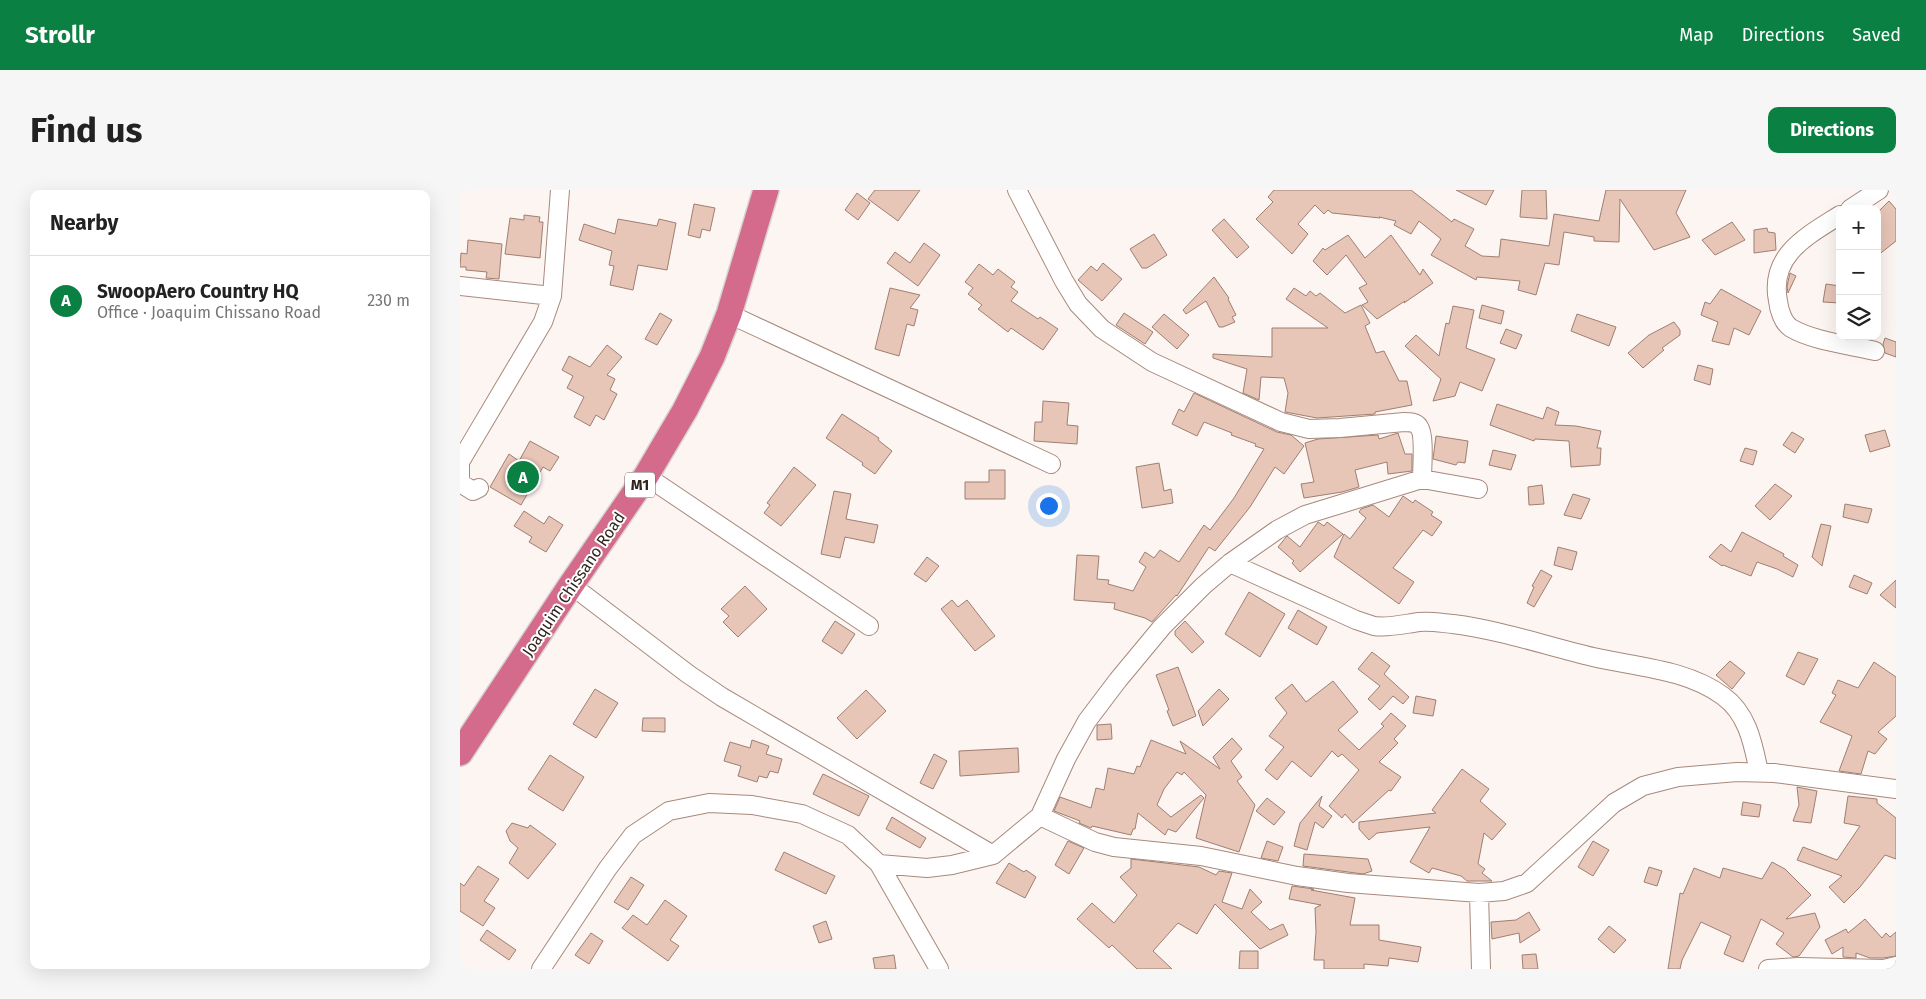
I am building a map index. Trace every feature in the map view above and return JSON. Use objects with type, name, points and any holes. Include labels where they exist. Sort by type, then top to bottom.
[{"type":"highway","name":"Joaquim Chissano Road","points":[[460,753],[571,585],[646,476],[684,410],[712,357],[729,314],[767,192]]},
{"type":"street","points":[[479,488],[473,491],[460,483],[460,462],[538,330],[552,296],[560,190]]},
{"type":"street","points":[[1017,190],[1078,304],[1102,329],[1152,362],[1281,422],[1309,429],[1414,422],[1419,426],[1421,436],[1422,479]]},
{"type":"street","points":[[1856,205],[1879,190]]},
{"type":"street","points":[[1836,218],[1804,238],[1788,254],[1778,271],[1776,290],[1780,311],[1788,326],[1804,334],[1875,351]]},
{"type":"street","points":[[460,286],[552,296]]},
{"type":"street","points":[[729,314],[1051,464]]},
{"type":"street","points":[[646,476],[869,626]]},
{"type":"street","points":[[879,864],[927,868],[952,865],[993,855],[1040,816],[1066,759],[1087,721],[1118,680],[1203,586],[1230,563],[1277,530],[1305,515],[1422,479],[1478,489]]},
{"type":"street","points":[[1230,563],[1356,620],[1375,626],[1395,626],[1421,622],[1454,624],[1691,679],[1723,696],[1743,717],[1753,744],[1759,772]]},
{"type":"street","points":[[571,585],[688,674],[722,697],[993,855]]},
{"type":"street","points":[[1040,816],[1095,842],[1114,847],[1201,856],[1297,876],[1348,883],[1479,894],[1504,892],[1527,883],[1614,803],[1643,786],[1678,777],[1759,772],[1896,789]]},
{"type":"street","points":[[541,969],[608,868],[633,835],[669,811],[709,803],[752,805],[802,814],[848,835],[879,864],[939,969]]},
{"type":"street","points":[[1479,894],[1481,969]]},
{"type":"street","points":[[1768,969],[1799,967],[1884,969],[1896,966]]},
{"type":"building","points":[[875,190],[920,190],[898,221],[868,199]]},
{"type":"building","points":[[1274,190],[1411,190],[1452,222],[1454,219],[1474,229],[1465,246],[1482,256],[1499,257],[1501,239],[1549,246],[1554,214],[1599,221],[1606,190],[1686,190],[1676,213],[1690,237],[1654,250],[1620,199],[1619,242],[1594,241],[1594,237],[1564,232],[1559,265],[1545,263],[1536,295],[1518,290],[1520,281],[1477,277],[1476,280],[1431,255],[1441,239],[1419,221],[1411,234],[1394,225],[1396,221],[1379,217],[1332,213],[1328,210],[1324,214],[1315,205],[1298,224],[1308,234],[1292,254],[1256,219],[1273,202],[1268,197]]},
{"type":"building","points":[[1456,190],[1494,190],[1486,205]]},
{"type":"building","points":[[1522,190],[1546,190],[1547,219],[1520,217]]},
{"type":"building","points":[[857,193],[870,203],[858,220],[845,210]]},
{"type":"building","points":[[1889,201],[1896,209],[1896,241],[1881,253],[1881,250],[1881,209]]},
{"type":"building","points":[[694,204],[715,208],[710,231],[702,229],[700,238],[688,235]]},
{"type":"building","points":[[524,215],[540,217],[539,222],[543,222],[540,258],[505,254],[510,218],[524,220]]},
{"type":"building","points":[[618,219],[657,226],[659,219],[676,223],[667,270],[638,265],[633,290],[610,285],[614,266],[609,265],[612,251],[579,240],[584,224],[615,234]]},
{"type":"building","points":[[1224,219],[1249,247],[1237,258],[1212,230]]},
{"type":"building","points":[[1732,222],[1745,240],[1715,255],[1702,240]]},
{"type":"building","points":[[1767,228],[1768,232],[1775,233],[1776,250],[1754,253],[1754,230]]},
{"type":"building","points":[[1154,234],[1167,255],[1147,268],[1142,268],[1130,249]]},
{"type":"building","points":[[1348,235],[1365,258],[1391,235],[1420,275],[1423,269],[1433,283],[1377,319],[1362,305],[1368,302],[1359,288],[1367,284],[1346,255],[1327,275],[1313,261],[1323,248],[1325,250]]},
{"type":"building","points":[[468,240],[502,244],[499,279],[486,278],[487,272],[466,270],[466,267],[460,267],[461,253],[467,254]]},
{"type":"building","points":[[924,243],[940,255],[918,286],[887,263],[895,252],[910,263]]},
{"type":"building","points":[[1103,263],[1122,279],[1102,301],[1078,280],[1091,266],[1097,271]]},
{"type":"building","points":[[979,264],[993,275],[998,269],[1015,282],[1011,287],[1018,292],[1011,301],[1038,319],[1040,317],[1058,329],[1043,350],[1011,328],[1008,332],[978,309],[982,305],[968,294],[973,288],[965,282]]},
{"type":"building","points":[[1790,273],[1796,276],[1788,293],[1787,286]]},
{"type":"building","points":[[1214,277],[1229,298],[1236,315],[1232,317],[1235,322],[1223,327],[1219,327],[1206,301],[1186,314],[1183,310]]},
{"type":"building","points":[[1826,284],[1836,285],[1836,303],[1823,302]]},
{"type":"building","points":[[890,288],[920,295],[910,308],[918,310],[914,326],[907,324],[899,356],[875,349]]},
{"type":"building","points":[[1294,288],[1306,296],[1310,291],[1316,296],[1320,293],[1345,313],[1361,305],[1370,323],[1365,326],[1376,353],[1384,351],[1399,381],[1407,381],[1412,405],[1375,412],[1375,414],[1317,418],[1285,412],[1288,393],[1284,378],[1261,377],[1259,400],[1243,393],[1247,369],[1213,358],[1213,354],[1272,357],[1272,328],[1328,328],[1286,299]]},
{"type":"building","points":[[1721,289],[1761,311],[1749,335],[1734,328],[1729,345],[1712,341],[1718,322],[1701,315],[1705,302],[1710,304]]},
{"type":"building","points":[[1482,305],[1504,311],[1501,324],[1479,318]]},
{"type":"building","points":[[1453,306],[1474,310],[1466,348],[1495,359],[1482,391],[1460,382],[1455,396],[1433,401],[1441,379],[1405,346],[1416,335],[1439,356],[1446,323],[1449,324]]},
{"type":"building","points":[[660,313],[672,320],[657,345],[645,339]]},
{"type":"building","points":[[1124,313],[1153,332],[1145,344],[1116,325]]},
{"type":"building","points":[[1164,314],[1189,335],[1177,349],[1152,327]]},
{"type":"building","points":[[1577,314],[1616,327],[1609,346],[1571,331]]},
{"type":"building","points":[[1674,322],[1680,330],[1680,335],[1662,348],[1664,350],[1643,368],[1628,353],[1649,335]]},
{"type":"building","points":[[1506,329],[1522,335],[1516,349],[1500,343]]},
{"type":"building","points":[[1885,338],[1896,342],[1896,357],[1885,353],[1883,344]]},
{"type":"building","points":[[607,345],[622,357],[607,375],[615,379],[610,390],[617,394],[604,420],[596,415],[590,426],[574,417],[584,397],[567,388],[573,376],[562,370],[569,356],[590,367]]},
{"type":"building","points":[[1698,365],[1713,369],[1710,385],[1694,380]]},
{"type":"building","points":[[1194,393],[1277,432],[1291,435],[1304,446],[1284,474],[1275,467],[1250,507],[1215,551],[1209,547],[1177,596],[1152,622],[1145,618],[1114,609],[1115,603],[1074,600],[1077,555],[1099,556],[1097,579],[1109,580],[1108,584],[1133,591],[1146,567],[1139,562],[1145,552],[1154,558],[1160,550],[1179,562],[1204,525],[1210,530],[1234,498],[1264,449],[1204,422],[1197,436],[1172,424],[1179,409],[1184,412]]},
{"type":"building","points":[[1043,401],[1069,403],[1067,425],[1078,426],[1077,444],[1034,441],[1035,422],[1042,422]]},
{"type":"building","points":[[1497,404],[1543,419],[1547,407],[1559,412],[1555,425],[1576,426],[1601,431],[1597,448],[1601,448],[1600,465],[1571,467],[1569,441],[1535,439],[1534,441],[1490,425]]},
{"type":"building","points":[[842,414],[879,438],[878,440],[892,451],[875,474],[862,465],[863,463],[826,438]]},
{"type":"building","points":[[1885,430],[1890,446],[1870,452],[1865,435]]},
{"type":"building","points":[[1792,432],[1804,439],[1795,453],[1783,445]]},
{"type":"building","points":[[1398,433],[1405,454],[1412,454],[1412,471],[1388,474],[1387,462],[1355,470],[1359,487],[1342,492],[1304,498],[1301,484],[1314,482],[1305,443],[1318,439],[1378,435],[1379,439]]},
{"type":"building","points":[[1436,436],[1468,441],[1465,463],[1458,462],[1456,465],[1433,459]]},
{"type":"building","points":[[530,441],[559,457],[550,471],[543,467],[521,505],[490,487],[509,454],[519,461]]},
{"type":"building","points":[[1745,448],[1757,451],[1753,465],[1740,461]]},
{"type":"building","points":[[1493,450],[1516,455],[1511,470],[1489,465]]},
{"type":"building","points":[[1159,463],[1164,491],[1171,489],[1173,503],[1142,508],[1136,467]]},
{"type":"building","points":[[794,467],[816,485],[781,526],[764,513],[770,505],[767,503]]},
{"type":"building","points":[[989,470],[1005,470],[1005,499],[965,499],[965,482],[989,482]]},
{"type":"building","points":[[1775,484],[1792,496],[1770,520],[1755,506]]},
{"type":"building","points":[[1542,485],[1544,504],[1529,505],[1528,487]]},
{"type":"building","points":[[834,491],[851,494],[846,519],[878,525],[874,543],[845,537],[840,558],[821,554]]},
{"type":"building","points":[[1573,494],[1590,499],[1581,519],[1564,515]]},
{"type":"building","points":[[1403,496],[1413,503],[1415,500],[1433,512],[1431,515],[1442,522],[1432,536],[1423,530],[1393,568],[1414,582],[1399,604],[1334,557],[1344,534],[1350,539],[1366,518],[1359,512],[1361,509],[1373,505],[1389,517]]},
{"type":"building","points":[[1845,504],[1872,509],[1868,523],[1843,517]]},
{"type":"building","points":[[524,511],[544,524],[549,516],[563,525],[546,552],[529,542],[532,537],[514,526]]},
{"type":"building","points":[[1318,522],[1324,526],[1327,522],[1343,534],[1300,572],[1292,563],[1294,561],[1278,547],[1287,536],[1300,547]]},
{"type":"building","points":[[1821,524],[1831,526],[1822,566],[1812,557]]},
{"type":"building","points":[[1742,532],[1784,554],[1783,556],[1798,565],[1793,577],[1757,562],[1751,576],[1722,566],[1709,557],[1721,544],[1731,552]]},
{"type":"building","points":[[1558,547],[1577,552],[1572,570],[1554,565]]},
{"type":"building","points":[[927,557],[939,566],[926,582],[914,574]]},
{"type":"building","points":[[1541,570],[1552,576],[1534,607],[1527,603],[1534,587],[1532,586]]},
{"type":"building","points":[[1854,575],[1872,583],[1867,594],[1849,587]]},
{"type":"building","points":[[1896,580],[1896,608],[1880,595]]},
{"type":"building","points":[[745,586],[767,609],[738,637],[723,622],[729,616],[721,609]]},
{"type":"building","points":[[1249,592],[1285,614],[1260,657],[1225,634]]},
{"type":"building","points":[[952,600],[958,607],[967,600],[995,636],[975,651],[941,609]]},
{"type":"building","points":[[1298,610],[1327,627],[1317,645],[1288,628]]},
{"type":"building","points":[[835,621],[855,634],[842,654],[822,641]]},
{"type":"building","points":[[1185,621],[1204,642],[1192,653],[1175,635],[1175,631]]},
{"type":"building","points":[[1372,652],[1390,666],[1384,674],[1409,697],[1403,704],[1393,696],[1380,710],[1368,699],[1380,686],[1358,669]]},
{"type":"building","points":[[1798,652],[1818,659],[1804,685],[1786,676]]},
{"type":"building","points":[[1730,661],[1745,673],[1732,689],[1716,675]]},
{"type":"building","points":[[1874,662],[1896,677],[1896,716],[1878,732],[1887,739],[1875,754],[1868,751],[1861,774],[1839,771],[1852,736],[1820,722],[1836,695],[1832,693],[1838,680],[1858,688]]},
{"type":"building","points":[[1178,667],[1196,716],[1173,726],[1156,675]]},
{"type":"building","points":[[1333,681],[1358,712],[1338,730],[1359,750],[1384,726],[1381,724],[1391,713],[1406,726],[1394,739],[1398,743],[1379,762],[1401,777],[1391,791],[1389,790],[1353,823],[1345,814],[1342,818],[1329,806],[1359,770],[1342,754],[1338,757],[1332,751],[1311,777],[1292,761],[1277,780],[1265,770],[1284,747],[1269,736],[1287,713],[1275,698],[1292,684],[1306,702]]},
{"type":"building","points":[[595,689],[618,703],[596,738],[573,724]]},
{"type":"building","points":[[1219,689],[1229,699],[1203,726],[1198,711]]},
{"type":"building","points":[[866,690],[886,711],[857,739],[837,718]]},
{"type":"building","points":[[1416,696],[1436,700],[1433,716],[1413,713]]},
{"type":"building","points":[[643,718],[665,718],[665,732],[642,731]]},
{"type":"building","points":[[1111,724],[1112,739],[1097,740],[1097,725]]},
{"type":"building","points":[[1232,738],[1242,749],[1231,761],[1242,777],[1237,781],[1255,805],[1239,852],[1196,838],[1206,795],[1184,772],[1182,775],[1177,772],[1164,789],[1157,805],[1171,817],[1201,795],[1204,798],[1176,832],[1168,829],[1165,835],[1138,813],[1135,829],[1133,829],[1131,835],[1092,826],[1091,828],[1079,823],[1080,821],[1054,811],[1060,797],[1091,808],[1096,788],[1104,790],[1108,768],[1134,774],[1137,766],[1140,767],[1151,740],[1186,754],[1180,741],[1220,769],[1213,757]]},
{"type":"building","points":[[752,740],[769,746],[766,754],[782,759],[778,773],[770,771],[767,778],[759,776],[757,782],[738,776],[741,766],[724,761],[730,742],[750,748]]},
{"type":"building","points":[[1018,748],[1019,772],[960,776],[959,751]]},
{"type":"building","points":[[934,754],[947,761],[933,789],[920,783]]},
{"type":"building","points":[[550,755],[584,777],[563,811],[528,789]]},
{"type":"building","points":[[1462,769],[1489,789],[1480,801],[1506,824],[1492,840],[1484,833],[1478,864],[1485,869],[1482,873],[1492,881],[1467,881],[1461,876],[1432,868],[1429,873],[1410,862],[1430,827],[1377,833],[1369,840],[1359,829],[1359,822],[1436,813],[1432,810]]},
{"type":"building","points":[[823,774],[869,796],[859,816],[813,794]]},
{"type":"building","points":[[1797,787],[1817,791],[1811,823],[1793,821],[1799,805]]},
{"type":"building","points":[[1322,796],[1319,806],[1332,816],[1323,828],[1315,822],[1307,850],[1294,846],[1300,823]]},
{"type":"building","points":[[1848,796],[1877,799],[1877,803],[1896,818],[1896,859],[1885,855],[1860,887],[1844,903],[1829,887],[1842,876],[1797,860],[1803,847],[1837,860],[1860,826],[1844,823]]},
{"type":"building","points":[[1267,798],[1285,812],[1274,825],[1256,811]]},
{"type":"building","points":[[1743,802],[1761,805],[1759,817],[1741,815]]},
{"type":"building","points":[[892,817],[926,838],[920,848],[886,829]]},
{"type":"building","points":[[512,823],[528,828],[530,825],[556,844],[528,879],[509,863],[518,848],[510,841],[506,831]]},
{"type":"building","points":[[1068,841],[1084,848],[1069,874],[1055,865]]},
{"type":"building","points":[[1267,841],[1283,847],[1278,861],[1261,858]]},
{"type":"building","points":[[1593,841],[1609,850],[1593,876],[1578,867]]},
{"type":"building","points":[[784,852],[835,876],[826,894],[775,870]]},
{"type":"building","points":[[1304,854],[1368,859],[1372,871],[1363,874],[1303,866]]},
{"type":"building","points":[[1131,859],[1199,867],[1216,875],[1219,871],[1232,873],[1222,902],[1242,909],[1250,889],[1262,902],[1251,912],[1270,930],[1283,924],[1288,935],[1260,949],[1215,904],[1197,934],[1178,923],[1153,951],[1172,969],[1137,969],[1112,945],[1109,948],[1077,919],[1092,903],[1114,923],[1137,895],[1120,877],[1131,868]]},
{"type":"building","points":[[1772,862],[1785,869],[1811,895],[1786,919],[1815,913],[1820,927],[1799,956],[1793,957],[1776,944],[1784,933],[1761,919],[1743,962],[1724,954],[1731,936],[1701,922],[1682,960],[1680,969],[1668,969],[1680,893],[1683,894],[1694,868],[1720,878],[1723,868],[1762,879]]},
{"type":"building","points":[[1009,863],[1024,872],[1026,870],[1036,877],[1025,898],[996,883]]},
{"type":"building","points":[[478,866],[499,879],[484,901],[495,908],[483,926],[460,911],[460,883],[464,886]]},
{"type":"building","points":[[1649,867],[1662,871],[1657,886],[1644,882]]},
{"type":"building","points":[[631,877],[644,885],[628,910],[614,902]]},
{"type":"building","points":[[1292,886],[1355,898],[1350,925],[1379,925],[1379,940],[1421,947],[1418,962],[1389,958],[1388,966],[1364,964],[1364,969],[1324,969],[1324,960],[1314,960],[1315,908],[1321,905],[1289,899]]},
{"type":"building","points":[[665,900],[687,916],[670,940],[679,946],[668,961],[622,928],[633,915],[647,925]]},
{"type":"building","points":[[1529,912],[1540,930],[1520,943],[1519,933],[1492,939],[1491,922],[1516,920]]},
{"type":"building","points":[[1865,919],[1882,938],[1886,933],[1890,937],[1896,932],[1896,956],[1870,958],[1856,953],[1856,958],[1843,957],[1843,947],[1832,954],[1825,940],[1846,929],[1848,933]]},
{"type":"building","points":[[826,921],[832,939],[819,943],[813,926]]},
{"type":"building","points":[[1609,926],[1626,940],[1614,953],[1598,939]]},
{"type":"building","points":[[487,930],[516,950],[509,960],[480,940]]},
{"type":"building","points":[[591,933],[603,941],[589,964],[575,955]]},
{"type":"building","points":[[1240,951],[1258,951],[1258,969],[1239,969]]},
{"type":"building","points":[[1536,954],[1538,969],[1523,969],[1522,955]]},
{"type":"building","points":[[894,955],[896,969],[875,969],[873,958]]},
{"type":"place","name":"SwoopAero Country HQ","points":[[523,477]]}]
